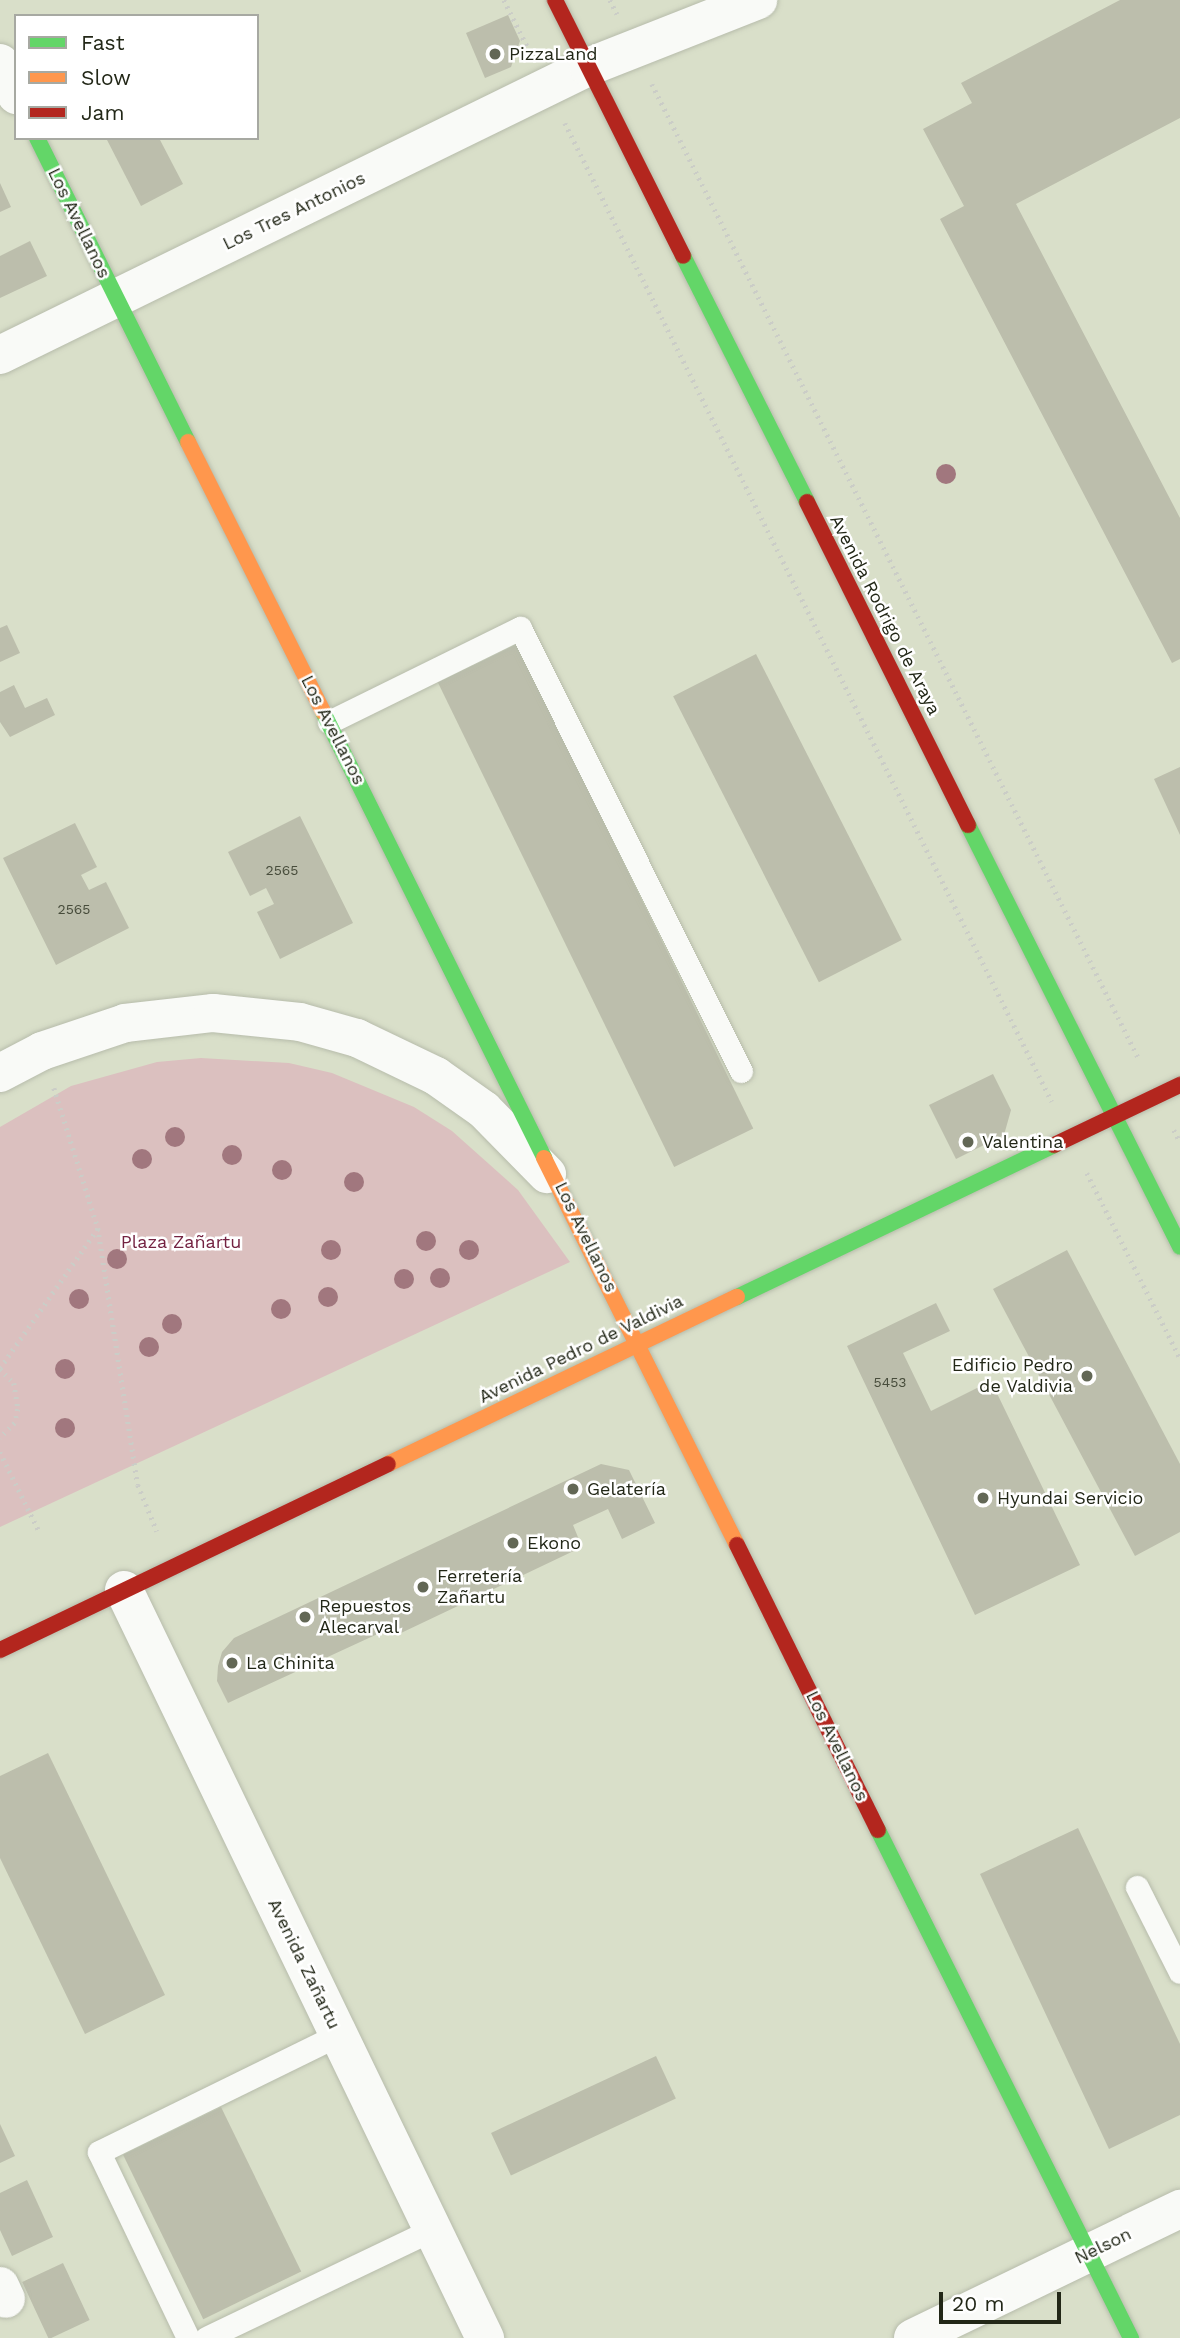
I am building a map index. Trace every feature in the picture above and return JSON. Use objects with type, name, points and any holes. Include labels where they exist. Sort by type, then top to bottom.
[{"type":"main road","name":"Avenida Rodrigo de Araya","points":[[555,0],[1179,1242]]},
{"type":"main road","name":"Los Avellanos","points":[[38,140],[579,1223],[1131,2338]]},
{"type":"main road","name":"Avenida Pedro de Valdivia","points":[[0,1650],[1180,1085]]},
{"type":"street","name":"Los Tres Antonios","points":[[0,355],[589,67],[758,0]]},
{"type":"street","points":[[0,63],[14,90]]},
{"type":"street","points":[[14,1056],[116,1025],[183,1014],[271,1017],[338,1032],[411,1061],[484,1110],[546,1173],[579,1223]]},
{"type":"street","name":"Avenida Zañartu","points":[[124,1590],[485,2338]]},
{"type":"street","name":"Nelson","points":[[913,2338],[1180,2209]]},
{"type":"lane","points":[[329,722],[520,628],[741,1071]]},
{"type":"lane","points":[[1137,1887],[1180,1972]]},
{"type":"lane","points":[[188,2338],[99,2152],[338,2035]]},
{"type":"lane","points":[[206,2338],[433,2229]]},
{"type":"path","points":[[504,0],[1180,1358]]},
{"type":"path","points":[[610,0],[1180,1142]]},
{"type":"path","points":[[14,1056],[98,1228],[138,1485],[172,1567]]},
{"type":"path","points":[[0,1438],[15,1423],[18,1395],[0,1368],[98,1228]]},
{"type":"path","points":[[0,1452],[39,1531]]},
{"type":"green space","name":"Plaza Zañartu","points":[[201,1058],[289,1063],[332,1073],[414,1107],[452,1131],[518,1190],[570,1262],[0,1527],[0,1127],[71,1086],[157,1062]]},
{"type":"building","points":[[1120,0],[1180,0],[1180,118],[1016,204],[1180,518],[1180,659],[1172,663],[940,219],[964,206],[923,129],[972,103],[961,83]]},
{"type":"building","name":"PizzaLand","points":[[508,15],[520,41],[511,67],[485,78],[466,33]]},
{"type":"building","points":[[107,140],[160,140],[183,184],[141,206]]},
{"type":"building","points":[[0,183],[11,207],[0,212]]},
{"type":"building","points":[[30,241],[47,276],[0,298],[0,256]]},
{"type":"building","points":[[7,625],[20,653],[0,662],[0,628]]},
{"type":"building","points":[[517,644],[753,1128],[674,1167],[438,683]]},
{"type":"building","points":[[756,654],[902,940],[819,982],[673,696]]},
{"type":"building","points":[[14,685],[25,708],[47,698],[55,715],[10,737],[0,722],[0,692]]},
{"type":"building","points":[[1180,767],[1180,835],[1154,779]]},
{"type":"building","points":[[300,816],[353,923],[280,959],[257,912],[274,904],[266,888],[250,896],[228,852]]},
{"type":"building","points":[[75,823],[97,867],[81,875],[89,890],[106,882],[129,928],[56,965],[3,858]]},
{"type":"building","points":[[993,1074],[1011,1110],[1004,1135],[956,1159],[929,1105]]},
{"type":"building","name":"Edificio Pedro de Valdivia","points":[[1067,1250],[1180,1464],[1180,1532],[1135,1556],[993,1289]]},
{"type":"building","name":"Hyundai Servicio","points":[[936,1303],[950,1331],[903,1353],[931,1411],[991,1381],[1080,1565],[975,1615],[847,1346]]},
{"type":"building","points":[[601,1464],[629,1470],[655,1523],[622,1539],[608,1509],[573,1525],[582,1547],[401,1633],[397,1625],[228,1703],[217,1681],[218,1666],[222,1652],[234,1638]]},
{"type":"building","points":[[48,1753],[165,1995],[85,2034],[0,1858],[0,1776]]},
{"type":"building","points":[[1078,1828],[1180,2044],[1180,2115],[1109,2149],[980,1874]]},
{"type":"building","points":[[656,2056],[676,2099],[511,2176],[491,2133]]},
{"type":"building","points":[[221,2107],[301,2271],[203,2319],[123,2155]]},
{"type":"building","points":[[0,2124],[15,2156],[0,2163]]},
{"type":"building","points":[[27,2180],[53,2237],[12,2256],[0,2230],[0,2193]]},
{"type":"building","points":[[63,2263],[90,2320],[48,2338],[22,2282]]},
{"type":"traffic: fast","points":[[38,140],[188,442]]},
{"type":"traffic: fast","points":[[683,256],[807,502]]},
{"type":"traffic: fast","points":[[323,712],[544,1158]]},
{"type":"traffic: fast","points":[[968,825],[1180,1247]]},
{"type":"traffic: fast","points":[[737,1297],[1054,1145]]},
{"type":"traffic: fast","points":[[878,1830],[1131,2338]]},
{"type":"traffic: slow","points":[[188,442],[323,712]]},
{"type":"traffic: slow","points":[[544,1158],[737,1545]]},
{"type":"traffic: slow","points":[[388,1464],[737,1297]]},
{"type":"traffic: jam","points":[[555,0],[683,256]]},
{"type":"traffic: jam","points":[[807,502],[968,825]]},
{"type":"traffic: jam","points":[[1054,1145],[1180,1085]]},
{"type":"traffic: jam","points":[[0,1650],[388,1464]]},
{"type":"traffic: jam","points":[[737,1545],[878,1830]]},
{"type":"place","name":"PizzaLand","points":[[495,54]]},
{"type":"place","name":"Valentina","points":[[968,1142]]},
{"type":"place","name":"Edificio Pedro de Valdivia","points":[[1087,1376]]},
{"type":"place","name":"Gelatería","points":[[573,1489]]},
{"type":"place","name":"Hyundai Servicio","points":[[983,1498]]},
{"type":"place","name":"Ekono","points":[[513,1543]]},
{"type":"place","name":"Ferretería Zañartu","points":[[423,1587]]},
{"type":"place","name":"Repuestos Alecarval","points":[[305,1617]]},
{"type":"place","name":"La Chinita","points":[[232,1663]]}]
